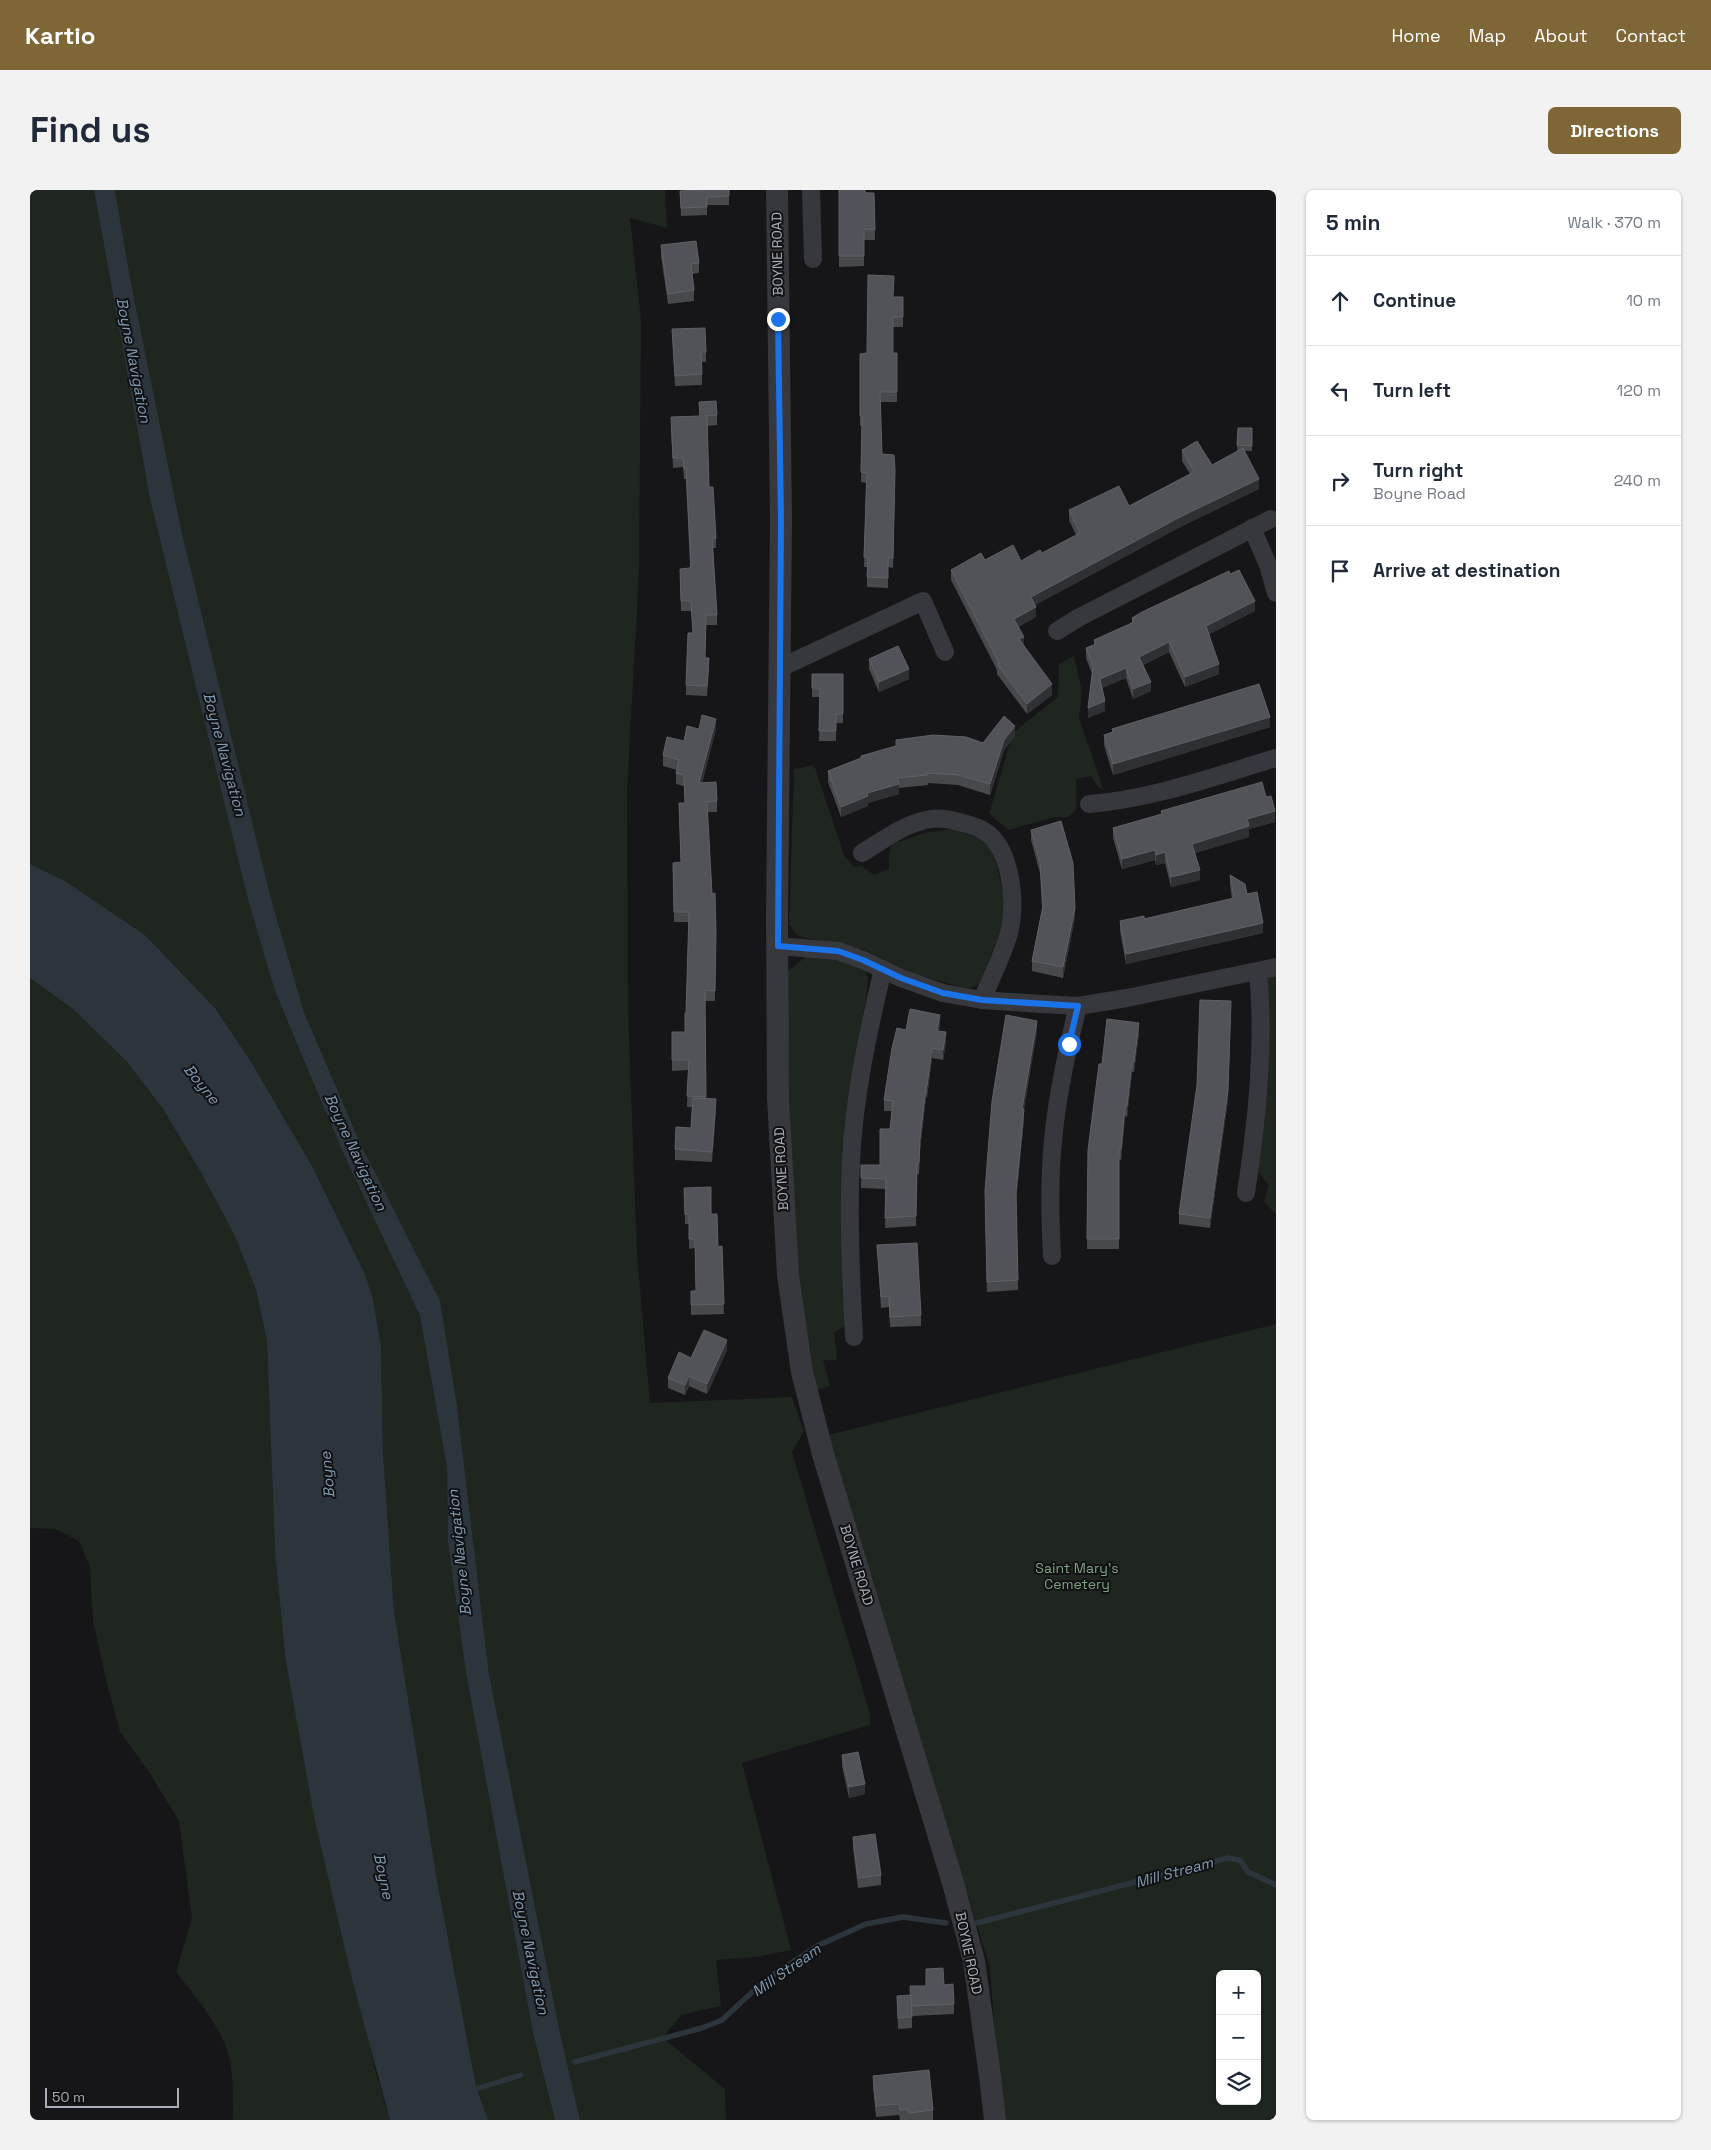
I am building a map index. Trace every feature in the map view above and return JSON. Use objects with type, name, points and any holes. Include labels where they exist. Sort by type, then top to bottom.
[{"type":"street","name":"BOYNE ROAD","points":[[777,190],[781,521],[778,1098],[788,1275],[802,1372],[823,1454],[950,1874],[974,1961],[990,2076],[994,2120]]},
{"type":"street","points":[[811,190],[813,259]]},
{"type":"street","points":[[1057,631],[1078,618],[1271,519]]},
{"type":"street","points":[[1252,528],[1268,565],[1276,593]]},
{"type":"street","points":[[780,668],[923,601],[946,652]]},
{"type":"street","points":[[1090,804],[1118,802],[1276,758]]},
{"type":"street","points":[[862,853],[906,826],[927,819],[947,819],[967,824],[985,831],[997,843],[1006,863],[1011,885],[1010,930],[982,1000]]},
{"type":"street","points":[[778,946],[838,951],[901,978],[943,993],[982,1000],[1078,1006],[1127,998],[1276,967]]},
{"type":"street","points":[[854,1337],[849,1232],[851,1160],[856,1106],[869,1029],[883,969]]},
{"type":"street","points":[[1246,1192],[1258,1099],[1261,1032],[1258,972]]},
{"type":"street","points":[[1052,1256],[1050,1189],[1052,1142],[1060,1087],[1078,1006]]},
{"type":"green space","points":[[30,190],[94,190],[150,499],[248,900],[274,988],[297,1044],[344,1155],[420,1316],[447,1468],[448,1543],[466,1673],[533,2033],[555,2120],[488,2120],[476,2086],[437,1880],[394,1611],[383,1453],[381,1346],[373,1299],[365,1274],[311,1164],[250,1060],[215,1008],[145,935],[65,881],[30,864]]},
{"type":"green space","points":[[115,190],[665,190],[667,228],[630,218],[641,320],[639,572],[627,790],[628,1011],[637,1254],[650,1403],[792,1397],[804,1431],[792,1452],[870,1714],[870,1725],[742,1763],[791,1950],[756,1957],[716,1960],[721,2006],[681,2015],[663,2038],[725,2089],[726,2120],[580,2120],[559,2028],[489,1674],[457,1406],[362,1147],[304,1012],[270,895],[182,533],[131,283]]},
{"type":"green space","points":[[1074,656],[1082,691],[1079,718],[1104,791],[1097,786],[1091,776],[1076,779],[1076,810],[1068,817],[1054,817],[1009,830],[989,814],[1013,733],[1058,697],[1059,664]]},
{"type":"green space","points":[[814,765],[844,855],[854,867],[861,866],[874,875],[889,869],[889,852],[893,844],[924,833],[953,829],[984,840],[994,854],[1003,893],[1004,923],[979,984],[968,989],[915,974],[864,950],[798,936],[789,924],[794,769]]},
{"type":"green space","points":[[807,956],[842,959],[857,965],[865,971],[868,979],[857,1047],[846,1320],[845,1325],[834,1333],[836,1360],[823,1360],[830,1386],[817,1390],[793,1273],[785,1090],[788,971]]},
{"type":"green space","points":[[1276,970],[1276,1214],[1264,1202],[1269,1185],[1258,1172],[1268,1058],[1264,975]]},
{"type":"green space","points":[[30,978],[73,1009],[127,1062],[163,1109],[200,1171],[235,1236],[256,1290],[267,1341],[275,1551],[285,1656],[376,2073],[390,2120],[233,2120],[232,2075],[227,2050],[211,2019],[176,1972],[192,1918],[179,1821],[149,1772],[120,1732],[93,1620],[90,1567],[79,1541],[55,1529],[30,1528]]},
{"type":"green space","name":"Saint Mary's Cemetery","points":[[1276,1324],[1276,2120],[1006,2120],[994,2022],[990,1968],[828,1435]]},
{"type":"water","name":"Boyne Navigation","points":[[94,190],[115,190],[131,283],[182,533],[270,895],[304,1012],[362,1147],[440,1301],[457,1406],[489,1674],[559,2028],[580,2120],[555,2120],[533,2033],[466,1673],[448,1543],[447,1468],[420,1316],[344,1155],[297,1044],[274,988],[248,900],[150,499]]},
{"type":"water","name":"Boyne","points":[[30,864],[65,881],[145,935],[215,1008],[250,1060],[311,1164],[365,1274],[373,1299],[381,1346],[383,1453],[394,1611],[437,1880],[476,2086],[488,2120],[390,2120],[352,1979],[315,1821],[285,1656],[275,1551],[267,1341],[256,1290],[235,1236],[200,1171],[163,1109],[127,1062],[73,1009],[30,978]]},
{"type":"building","points":[[729,190],[729,196],[707,197],[707,207],[681,208],[680,191]]},
{"type":"building","points":[[839,190],[865,190],[865,193],[874,193],[875,230],[864,229],[864,256],[839,256]]},
{"type":"building","points":[[696,241],[699,263],[691,264],[694,290],[668,294],[661,245]]},
{"type":"building","points":[[868,275],[894,276],[893,297],[903,297],[903,317],[893,317],[893,353],[897,353],[897,392],[880,392],[882,454],[894,455],[895,470],[893,558],[888,558],[888,578],[867,577],[868,557],[864,557],[867,473],[861,472],[860,354],[867,353]]},
{"type":"building","points":[[705,328],[706,352],[701,352],[702,374],[675,376],[672,329]]},
{"type":"building","points":[[716,401],[717,415],[705,416],[707,416],[709,487],[713,487],[716,538],[712,538],[717,615],[706,615],[705,658],[709,658],[707,686],[686,685],[688,633],[693,633],[691,601],[681,601],[680,569],[690,568],[691,564],[686,469],[684,469],[683,458],[673,458],[671,417],[700,416],[699,402]]},
{"type":"building","points":[[1238,428],[1252,428],[1252,446],[1237,445]]},
{"type":"building","points":[[1197,441],[1212,465],[1243,448],[1259,479],[1182,516],[1031,597],[1036,607],[1014,619],[1024,637],[1019,639],[1052,684],[1027,704],[997,664],[999,663],[951,570],[981,553],[985,560],[1013,545],[1021,561],[1040,550],[1042,553],[1080,533],[1069,510],[1119,486],[1129,506],[1194,472],[1182,450]]},
{"type":"building","points":[[1239,570],[1255,601],[1206,626],[1219,664],[1185,677],[1169,642],[1139,657],[1151,682],[1133,689],[1126,668],[1100,679],[1105,701],[1088,708],[1093,667],[1086,648],[1096,644],[1094,640],[1134,622],[1132,618],[1142,612],[1229,571],[1230,574]]},
{"type":"building","points":[[898,646],[909,669],[879,682],[869,659]]},
{"type":"building","points":[[812,674],[843,674],[843,714],[836,714],[836,731],[819,731],[820,688],[812,688]]},
{"type":"building","points":[[1259,684],[1270,717],[1113,764],[1104,735],[1113,732],[1112,729]]},
{"type":"building","points":[[702,715],[716,719],[699,783],[716,782],[717,801],[707,802],[712,894],[715,893],[716,933],[715,991],[705,990],[706,1097],[687,1096],[689,1060],[672,1060],[672,1032],[685,1032],[689,912],[674,912],[673,863],[681,862],[679,803],[685,803],[684,775],[676,773],[679,760],[663,755],[667,737],[684,741],[687,726],[699,729]]},
{"type":"building","points":[[1004,716],[1015,726],[1004,740],[990,784],[958,775],[927,773],[928,775],[897,778],[899,784],[867,793],[868,796],[841,807],[828,771],[861,758],[861,756],[896,746],[896,740],[933,735],[966,737],[983,743]]},
{"type":"building","points":[[1262,782],[1266,797],[1271,796],[1275,811],[1247,819],[1249,826],[1192,844],[1200,870],[1171,877],[1165,852],[1156,855],[1155,850],[1122,859],[1113,828],[1162,814],[1161,811]]},
{"type":"building","points":[[1061,821],[1073,863],[1075,908],[1063,967],[1032,961],[1043,906],[1040,862],[1031,830]]},
{"type":"building","points":[[1230,875],[1245,884],[1247,894],[1257,892],[1263,923],[1126,954],[1120,921],[1144,916],[1144,919],[1234,898]]},
{"type":"building","points":[[1200,1000],[1231,1001],[1228,1090],[1210,1218],[1179,1214],[1197,1085]]},
{"type":"building","points":[[910,1009],[940,1015],[937,1031],[946,1032],[943,1050],[932,1048],[920,1139],[919,1163],[917,1163],[916,1216],[885,1218],[886,1179],[861,1178],[861,1165],[880,1165],[880,1129],[890,1129],[893,1101],[884,1100],[892,1048],[897,1028],[906,1030]]},
{"type":"building","points":[[1006,1015],[1037,1021],[1022,1109],[1024,1109],[1016,1192],[1018,1280],[987,1282],[985,1191],[992,1101]]},
{"type":"building","points":[[1107,1019],[1139,1023],[1127,1106],[1125,1106],[1121,1149],[1119,1149],[1119,1239],[1087,1239],[1088,1150],[1099,1064],[1102,1064]]},
{"type":"building","points":[[693,1098],[716,1099],[712,1152],[675,1149],[676,1127],[691,1128]]},
{"type":"building","points":[[711,1187],[711,1214],[717,1214],[718,1247],[722,1246],[724,1304],[691,1305],[691,1291],[696,1291],[695,1239],[689,1239],[689,1215],[685,1214],[684,1188]]},
{"type":"building","points":[[917,1243],[921,1315],[890,1317],[889,1296],[881,1297],[877,1245]]},
{"type":"building","points":[[704,1330],[727,1340],[707,1384],[689,1376],[685,1385],[668,1378],[679,1352],[691,1358]]},
{"type":"building","points":[[858,1752],[865,1784],[849,1787],[842,1755]]},
{"type":"building","points":[[875,1834],[881,1875],[858,1878],[853,1837]]},
{"type":"building","points":[[943,1968],[944,1985],[953,1984],[954,2004],[911,2006],[910,1986],[926,1986],[926,1969]]},
{"type":"building","points":[[911,1995],[912,2017],[898,2018],[897,1996]]},
{"type":"building","points":[[929,2070],[933,2110],[909,2113],[908,2109],[900,2110],[899,2104],[876,2106],[873,2076]]},
{"type":"waterway","name":"Mill Stream","points":[[977,1923],[1228,1858],[1240,1860],[1248,1872],[1276,1885]]},
{"type":"waterway","name":"Mill Stream","points":[[575,2062],[702,2028],[722,2020],[763,1982],[817,1946],[866,1924],[903,1917],[946,1923]]},
{"type":"waterway","name":"Mill Stream","points":[[470,2091],[521,2075]]},
{"type":"route","points":[[778,319],[781,521],[778,946],[838,951],[863,960],[901,978],[943,993],[982,1000],[1078,1006],[1069,1044]]}]
